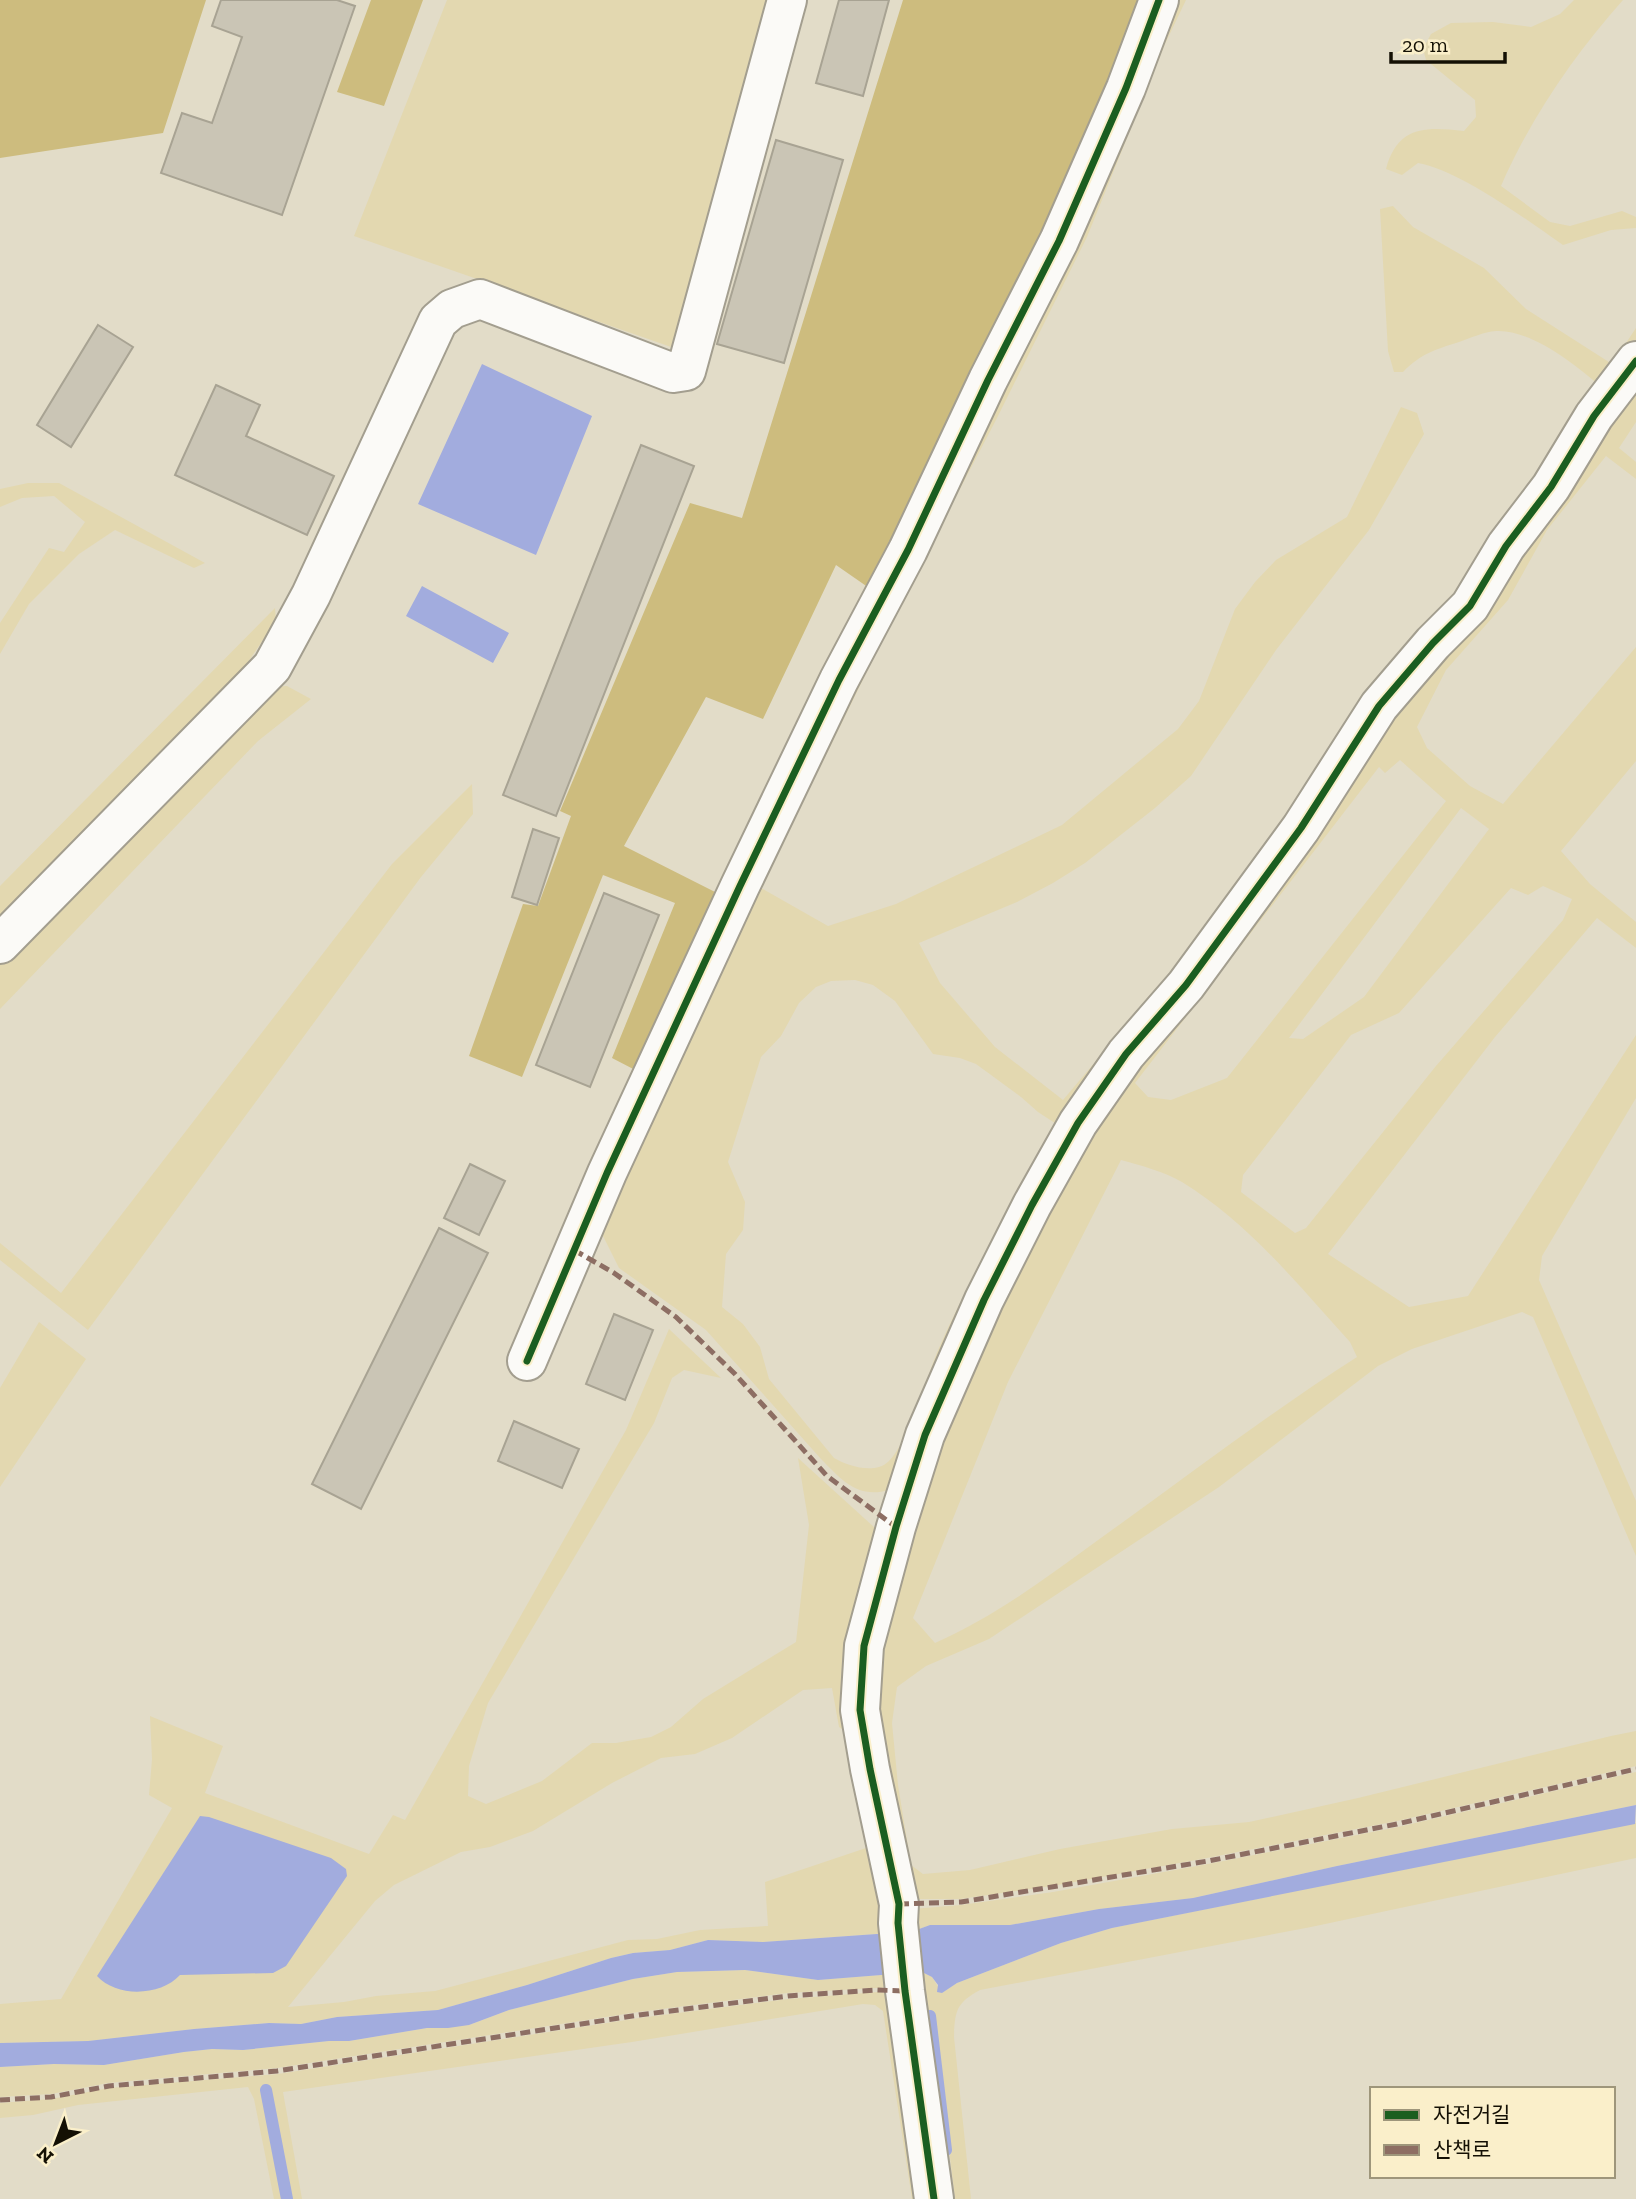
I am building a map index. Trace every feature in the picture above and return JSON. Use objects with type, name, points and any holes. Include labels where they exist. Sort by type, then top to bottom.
[{"type":"street","points":[[0,943],[272,667],[311,595],[438,321],[445,315],[464,303],[480,299],[673,373],[686,371],[787,0]]},
{"type":"street","points":[[527,1361],[607,1173],[746,874],[839,680],[908,550],[988,380],[1059,240],[1126,88],[1159,0]]},
{"type":"street","points":[[934,2199],[903,1979],[899,1904],[860,1710],[864,1646],[896,1527],[925,1435],[984,1300],[1032,1205],[1078,1123],[1126,1054],[1186,985],[1301,828],[1379,706],[1433,643],[1470,606],[1506,546],[1551,487],[1594,416],[1636,361]]},
{"type":"shaded area","points":[[0,0],[206,0],[163,133],[0,158]]},
{"type":"shaded area","points":[[371,0],[423,0],[384,106],[337,92]]},
{"type":"shaded area","points":[[447,0],[773,0],[674,348],[354,236]]},
{"type":"shaded area","points":[[903,0],[1152,0],[872,590],[836,565],[763,719],[706,697],[624,846],[719,894],[639,1072],[612,1058],[675,903],[603,875],[522,1077],[469,1056],[523,904],[538,906],[571,816],[560,811],[690,503],[742,518]]},
{"type":"shaded area","points":[[1168,0],[1186,0],[1165,44],[1087,237],[901,602],[761,888],[828,926],[896,904],[1062,825],[1178,729],[1199,701],[1235,609],[1255,582],[1276,560],[1347,517],[1401,407],[1417,413],[1424,434],[1369,530],[1276,650],[1191,776],[1085,863],[1053,883],[1017,902],[919,943],[940,983],[995,1047],[1063,1100],[1156,990],[1246,874],[1465,581],[1546,460],[1600,386],[1551,349],[1523,336],[1496,331],[1442,347],[1422,356],[1403,372],[1394,372],[1388,351],[1380,209],[1393,206],[1413,227],[1484,268],[1526,309],[1612,364],[1636,328],[1636,345],[1067,1131],[976,1064],[960,1058],[933,1054],[895,1001],[873,985],[855,980],[831,981],[816,987],[799,1003],[781,1036],[761,1057],[728,1162],[745,1202],[743,1230],[726,1254],[722,1307],[743,1324],[760,1347],[769,1379],[834,1458],[840,1461],[862,1468],[876,1468],[889,1461],[896,1452],[910,1424],[948,1327],[1023,1185],[889,1490],[868,1492],[851,1486],[829,1467],[706,1330],[619,1268],[600,1230]]},
{"type":"shaded area","points":[[1574,0],[1623,0],[1554,88],[1525,136],[1501,186],[1550,222],[1570,226],[1622,211],[1636,217],[1636,228],[1611,230],[1563,245],[1513,210],[1454,176],[1418,163],[1402,175],[1386,169],[1391,155],[1406,137],[1426,130],[1464,131],[1476,117],[1475,100],[1426,60],[1423,49],[1431,34],[1451,23],[1493,22],[1531,27],[1560,14]]},
{"type":"shaded area","points":[[1636,378],[1636,422],[1619,448],[1636,462],[1636,479],[1606,456],[1547,530],[1508,600],[1446,670],[1417,727],[1427,748],[1470,786],[1503,804],[1636,647],[1636,761],[1561,851],[1590,884],[1636,922],[1636,948],[1597,918],[1495,1037],[1328,1254],[1409,1307],[1468,1296],[1636,1035],[1636,1098],[1542,1256],[1539,1280],[1636,1501],[1636,1556],[1533,1317],[1522,1312],[1412,1349],[1378,1366],[1219,1487],[989,1639],[926,1666],[897,1687],[892,1723],[898,1785],[911,1865],[923,1874],[970,1870],[1060,1849],[1172,1829],[1249,1822],[1636,1731],[1636,1766],[1397,1821],[1207,1858],[1052,1886],[960,1899],[916,1899],[889,1839],[875,1655],[952,1400],[1089,1125]],"holes":[[[1400,760],[1446,801],[1227,1078],[1171,1100],[1148,1097],[1135,1083],[1379,767],[1385,773]],[[1461,808],[1489,829],[1364,997],[1303,1039],[1289,1038]],[[1543,886],[1572,899],[1563,920],[1436,1066],[1306,1228],[1295,1233],[1241,1192],[1243,1175],[1351,1035],[1399,1013],[1511,888],[1528,895]],[[1121,1160],[1175,1178],[1229,1216],[1292,1277],[1350,1342],[1357,1357],[1023,1594],[935,1643],[913,1618],[1008,1382]]]},
{"type":"shaded area","points":[[28,483],[59,483],[205,563],[194,568],[115,530],[79,554],[29,604],[0,654],[0,623],[49,548],[64,552],[85,522],[54,496],[22,498],[0,507],[0,489]]},
{"type":"shaded area","points":[[275,608],[276,621],[229,690],[0,922],[0,886]]},
{"type":"shaded area","points":[[287,686],[311,699],[258,741],[0,1009],[0,963],[272,687]]},
{"type":"shaded area","points":[[472,784],[473,814],[421,877],[88,1330],[0,1260],[0,1243],[61,1293],[392,864]]},
{"type":"shaded area","points":[[39,1322],[86,1359],[0,1487],[0,1388]]},
{"type":"shaded area","points":[[669,1329],[721,1378],[684,1370],[672,1378],[654,1423],[488,1703],[469,1766],[468,1796],[486,1804],[542,1781],[592,1743],[616,1743],[651,1737],[671,1727],[703,1699],[796,1642],[809,1525],[798,1458],[875,1528],[863,1594],[852,1736],[839,1727],[832,1688],[803,1690],[732,1738],[695,1754],[661,1758],[612,1783],[533,1831],[490,1847],[461,1852],[394,1885],[375,1901],[288,2007],[435,1991],[628,1940],[657,1939],[700,1930],[768,1926],[765,1882],[869,1847],[891,1933],[763,1942],[708,1940],[670,1950],[611,1958],[438,2010],[337,2017],[301,2024],[269,2023],[194,2029],[88,2041],[0,2043],[0,2004],[61,1999],[172,1808],[149,1795],[152,1759],[150,1716],[223,1746],[205,1793],[369,1854],[393,1815],[405,1820],[626,1430]]},
{"type":"shaded area","points":[[1636,1772],[1636,1805],[1193,1898],[1099,1909],[1010,1925],[930,1925],[911,1932],[912,1909],[1053,1892],[1208,1864],[1398,1827]]},
{"type":"shaded area","points":[[1636,1823],[1636,1858],[1311,1927],[980,1990],[961,2004],[955,2021],[954,2037],[971,2199],[955,2199],[933,2016],[928,2017],[922,1972],[932,1977],[942,1993],[957,1983],[1061,1943],[1112,1928]]},
{"type":"shaded area","points":[[745,1970],[818,1980],[894,1974],[894,1987],[787,1993],[638,2012],[277,2068],[108,2083],[51,2094],[0,2097],[0,2067],[104,2065],[212,2049],[243,2050],[349,2041],[427,2028],[469,2025],[509,2010],[633,1979],[677,1972]]},
{"type":"shaded area","points":[[878,1992],[894,1994],[924,2199],[912,2199],[883,2011],[875,2005],[863,2004],[632,2042],[283,2092],[302,2199],[291,2199],[269,2087],[262,2089],[284,2199],[274,2199],[254,2099],[248,2087],[78,2105],[33,2115],[0,2118],[0,2103],[51,2099],[109,2088],[278,2074],[639,2018],[788,1999]]},
{"type":"water","points":[[482,364],[592,416],[536,555],[418,504]]},
{"type":"water","points":[[422,586],[509,633],[493,663],[406,616]]},
{"type":"water","points":[[1636,1805],[1635,1824],[1112,1928],[1061,1943],[957,1983],[942,1993],[937,1992],[938,1985],[932,1977],[922,1972],[911,1932],[930,1925],[1010,1925],[1099,1909],[1193,1898]]},
{"type":"water","points":[[200,1816],[331,1858],[346,1869],[347,1876],[286,1966],[273,1973],[180,1975],[162,1987],[139,1992],[116,1988],[106,1983],[97,1976]]},
{"type":"water","points":[[891,1933],[894,1974],[818,1980],[745,1970],[677,1972],[633,1979],[509,2010],[469,2025],[448,2028],[427,2028],[349,2041],[184,2052],[104,2065],[0,2067],[0,2043],[88,2041],[194,2029],[269,2023],[301,2024],[337,2017],[438,2010],[611,1958],[670,1950],[708,1940],[763,1942]]},
{"type":"building","points":[[221,0],[337,0],[355,6],[282,215],[161,173],[182,113],[212,123],[242,37],[212,26]]},
{"type":"building","points":[[839,0],[889,0],[863,96],[816,83]]},
{"type":"building","points":[[776,140],[843,160],[784,363],[717,344]]},
{"type":"building","points":[[98,325],[133,347],[71,447],[37,425]]},
{"type":"building","points":[[216,385],[260,405],[246,436],[334,476],[307,535],[175,475]]},
{"type":"building","points":[[641,445],[694,466],[556,816],[503,795]]},
{"type":"building","points":[[533,829],[559,838],[537,905],[512,897]]},
{"type":"building","points":[[604,893],[659,915],[590,1087],[536,1065]]},
{"type":"building","points":[[470,1164],[505,1181],[479,1235],[444,1218]]},
{"type":"building","points":[[439,1228],[488,1253],[361,1509],[312,1484]]},
{"type":"building","points":[[614,1314],[653,1330],[625,1400],[586,1384]]},
{"type":"building","points":[[514,1421],[579,1449],[562,1488],[498,1461]]},
{"type":"waterway","points":[[930,2016],[946,2150]]},
{"type":"waterway","points":[[266,2090],[287,2199]]},
{"type":"marked path","points":[[574,1250],[614,1273],[676,1317],[735,1374],[827,1476],[896,1527]]},
{"type":"marked path","points":[[899,1904],[961,1902],[1208,1861],[1397,1824],[1636,1769]]},
{"type":"marked path","points":[[0,2100],[51,2097],[109,2086],[277,2071],[639,2015],[788,1996],[877,1990],[905,1991]]},
{"type":"cycle path","points":[[527,1361],[607,1173],[740,886],[839,680],[908,550],[988,380],[1059,241],[1126,88],[1159,0]]},
{"type":"cycle path","points":[[934,2199],[905,1991],[898,1923],[899,1904],[860,1710],[864,1646],[896,1527],[925,1435],[984,1300],[1032,1205],[1078,1123],[1126,1054],[1186,985],[1301,828],[1379,706],[1433,643],[1470,606],[1506,546],[1551,487],[1594,416],[1636,361]]}]
